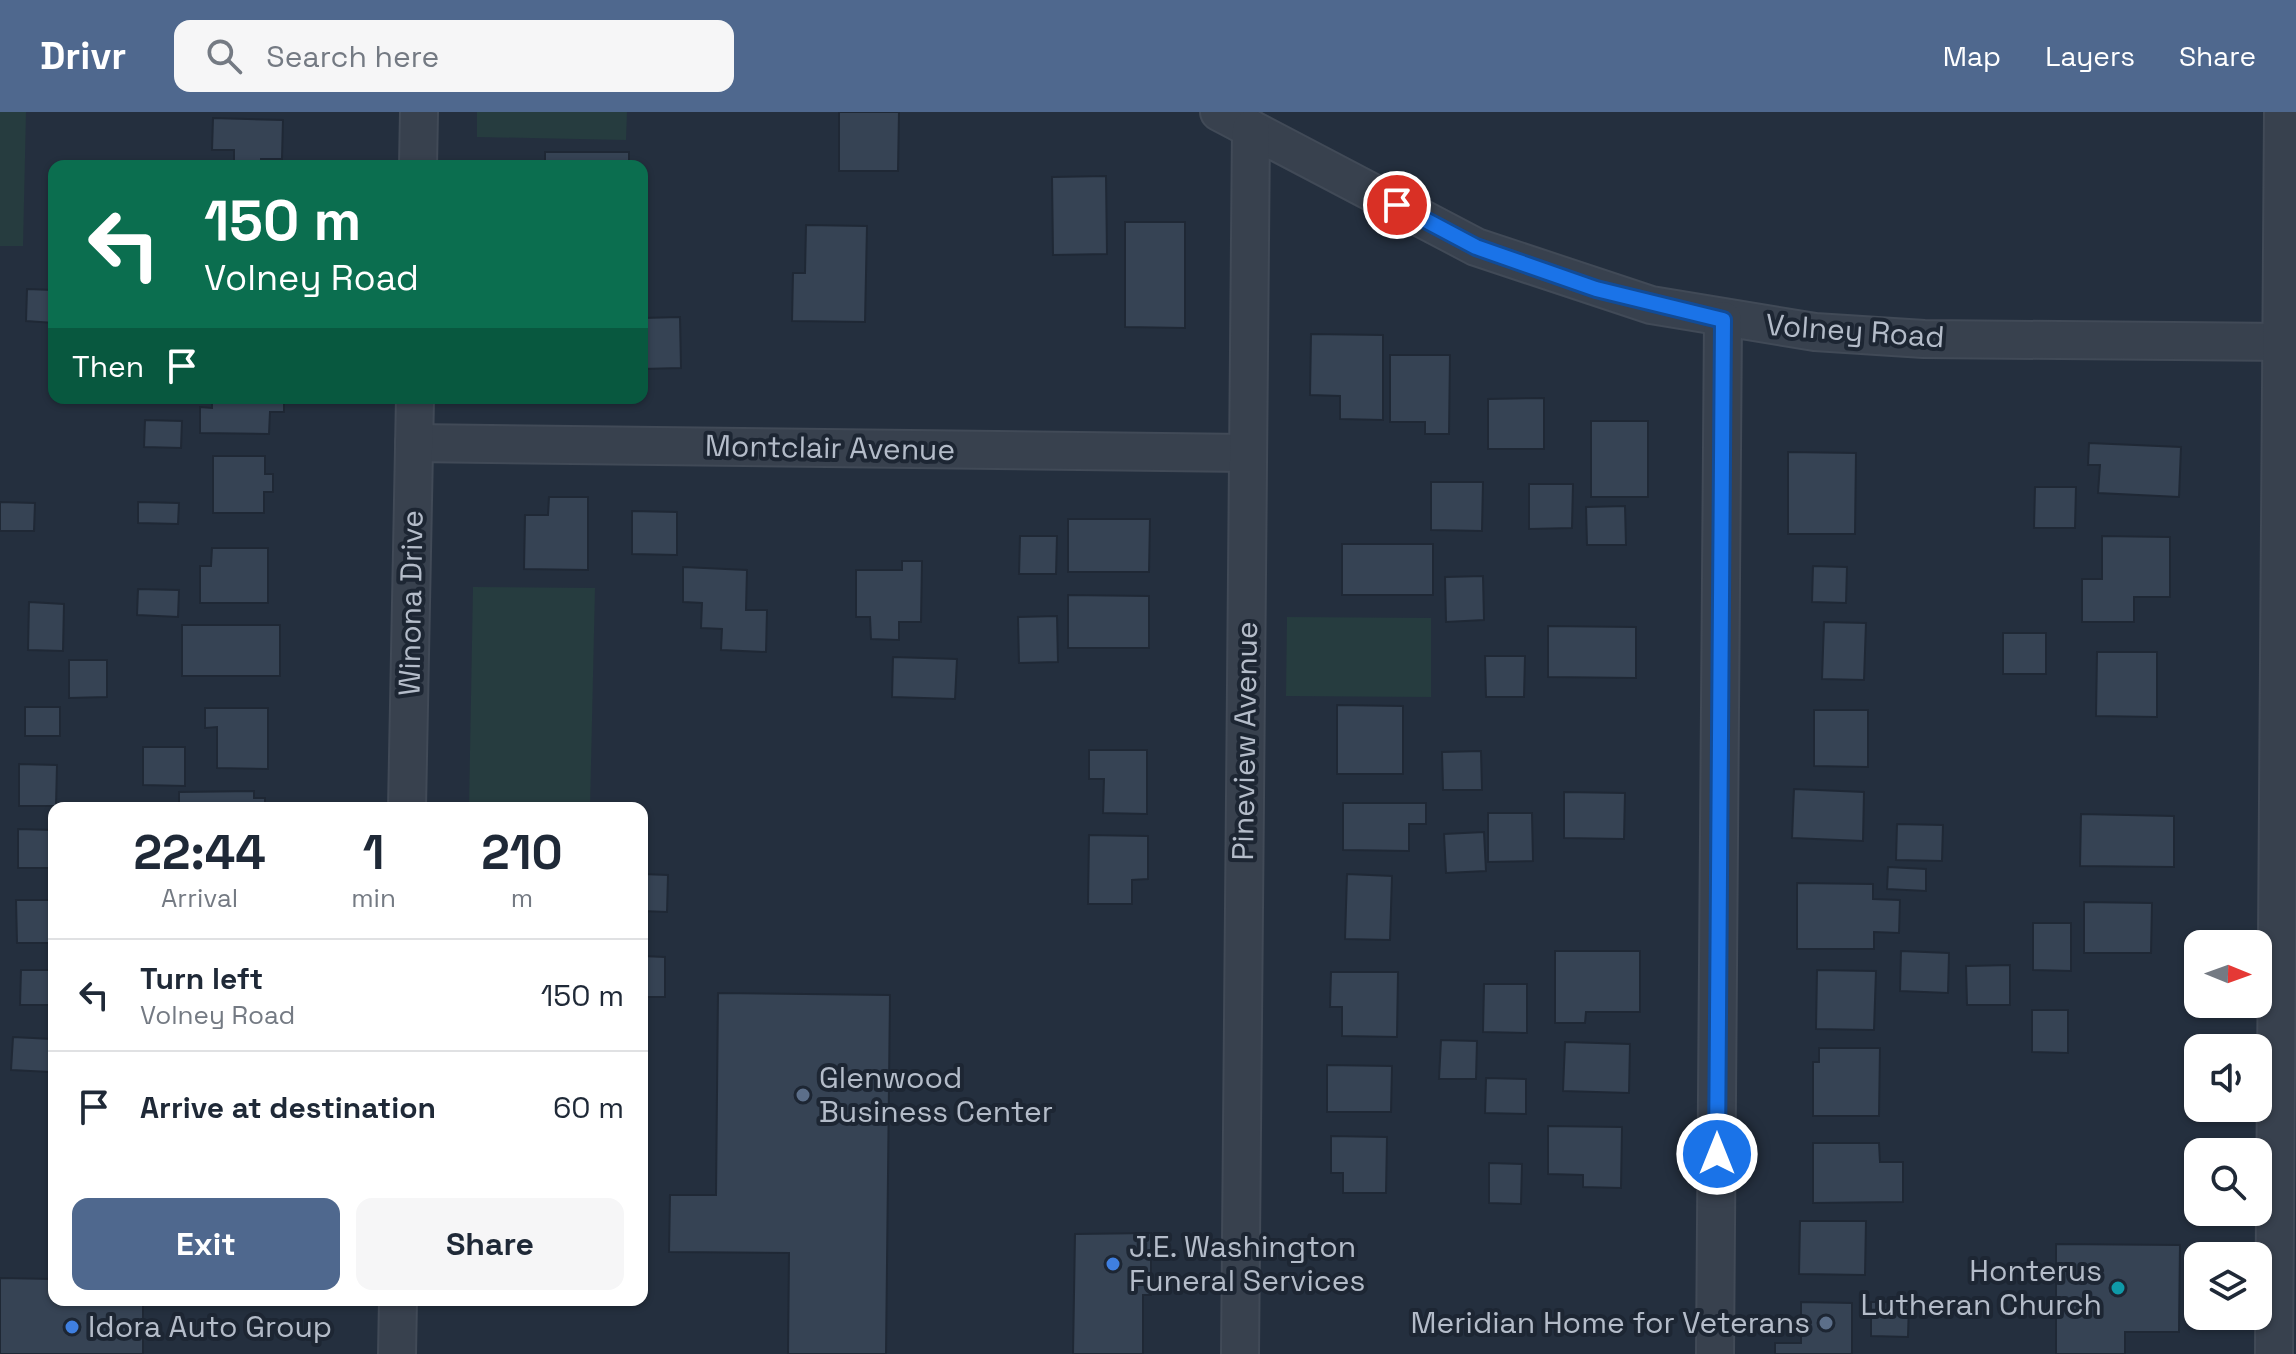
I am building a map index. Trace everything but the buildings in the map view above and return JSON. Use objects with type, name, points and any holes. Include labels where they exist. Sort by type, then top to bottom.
[{"type":"street","points":[[418,160],[419,112]]},
{"type":"street","name":"Volney Road","points":[[1219,112],[1476,247],[1596,289],[1723,320],[1815,332],[1924,339],[2288,342]]},
{"type":"street","points":[[2274,1354],[2288,342],[2283,112]]},
{"type":"street","name":"Pineview Avenue","points":[[1240,1354],[1251,129]]},
{"type":"street","points":[[1715,1354],[1723,320]]},
{"type":"street","name":"Winona Drive","points":[[407,802],[415,404]]},
{"type":"street","name":"Montclair Avenue","points":[[414,443],[1247,453]]},
{"type":"street","points":[[397,1354],[398,1306]]},
{"type":"green space","points":[[0,112],[26,112],[23,246],[0,246]]},
{"type":"green space","points":[[477,112],[627,112],[626,140],[477,137]]},
{"type":"green space","points":[[473,587],[595,588],[590,802],[469,802]]},
{"type":"green space","points":[[1287,617],[1431,618],[1431,697],[1286,696]]},
{"type":"place","name":"Glenwood Business Center","points":[[803,1095]]},
{"type":"place","name":"J.E. Washington Funeral Services","points":[[1113,1264]]},
{"type":"place","name":"Honterus Lutheran Church","points":[[2118,1288]]},
{"type":"place","name":"Meridian Home for Veterans","points":[[1826,1323]]},
{"type":"place","name":"Idora Auto Group","points":[[72,1327]]},
{"type":"route","points":[[1397,205],[1476,247],[1596,289],[1651,305],[1723,320],[1717,1154]]}]
